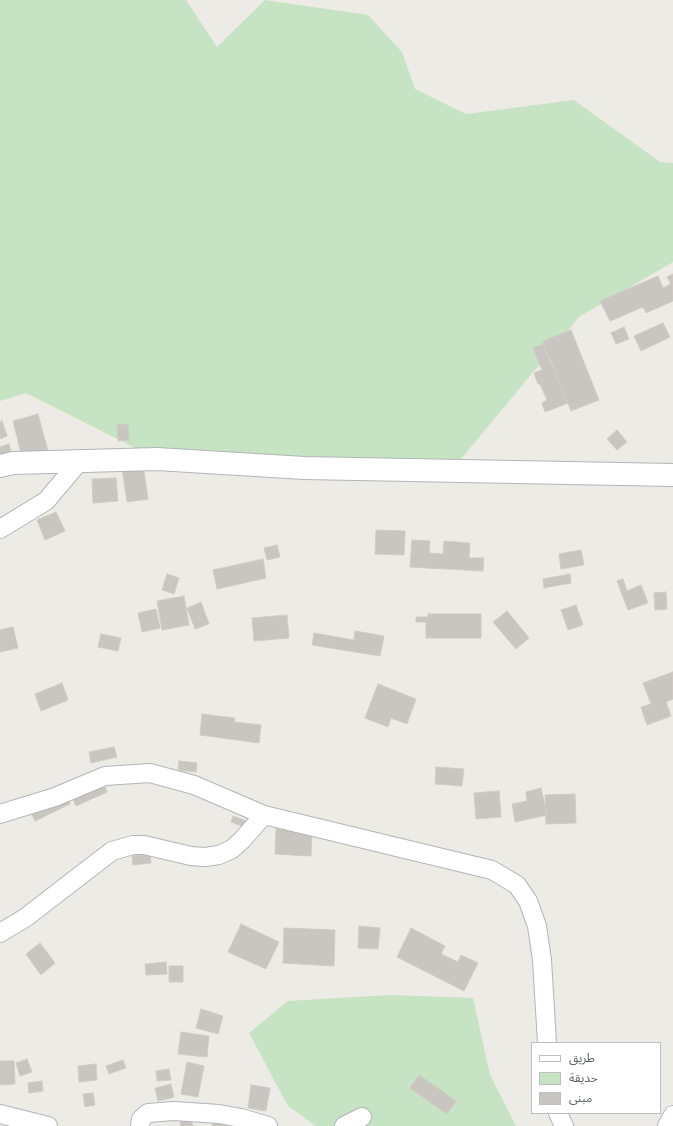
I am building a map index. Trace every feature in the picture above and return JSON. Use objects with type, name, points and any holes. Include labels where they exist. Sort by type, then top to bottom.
[{"type":"street","points":[[0,466],[13,463],[157,459],[304,468],[673,475]]},
{"type":"street","points":[[0,528],[46,502],[79,462]]},
{"type":"street","points":[[0,814],[55,797],[105,776],[150,773],[194,785],[264,815],[492,870],[517,885],[528,901],[537,926],[542,960],[547,1042]]},
{"type":"street","points":[[0,933],[25,918],[112,851],[133,845],[144,845],[191,856],[205,857],[219,855],[232,849],[264,815]]},
{"type":"street","points":[[140,1126],[141,1119],[148,1113],[174,1111],[219,1114],[241,1118],[268,1126]]},
{"type":"street","points":[[0,1114],[48,1126]]},
{"type":"street","points":[[558,1114],[564,1126]]},
{"type":"street","points":[[667,1126],[673,1115]]},
{"type":"street","points":[[344,1126],[362,1117]]},
{"type":"green space","points":[[0,0],[186,0],[217,47],[265,0],[368,15],[402,52],[415,89],[466,114],[574,100],[660,162],[673,163],[673,262],[579,317],[451,471],[157,459],[26,393],[0,401]]},
{"type":"green space","points":[[390,995],[473,998],[490,1075],[516,1126],[316,1126],[288,1106],[249,1033],[288,1001]]},
{"type":"building","points":[[673,274],[673,301],[646,313],[643,307],[610,321],[600,301],[658,276],[663,288],[671,284],[667,277]]},
{"type":"building","points":[[663,323],[670,337],[641,351],[634,336]]},
{"type":"building","points":[[624,327],[629,339],[616,344],[611,333]]},
{"type":"building","points":[[571,330],[599,400],[571,411],[543,341]]},
{"type":"building","points":[[543,344],[568,403],[545,412],[542,403],[547,400],[534,373],[542,370],[533,348]]},
{"type":"building","points":[[38,414],[48,451],[22,457],[13,421]]},
{"type":"building","points":[[2,421],[7,436],[0,439],[0,422]]},
{"type":"building","points":[[128,424],[129,440],[118,441],[117,425]]},
{"type":"building","points":[[617,430],[627,442],[617,450],[607,439]]},
{"type":"building","points":[[9,444],[14,465],[0,469],[0,447]]},
{"type":"building","points":[[143,465],[148,499],[127,502],[122,468]]},
{"type":"building","points":[[116,478],[118,501],[93,503],[92,479]]},
{"type":"building","points":[[56,512],[65,531],[45,540],[37,520]]},
{"type":"building","points":[[376,530],[405,531],[404,555],[375,554]]},
{"type":"building","points":[[412,540],[430,541],[429,553],[443,554],[444,541],[470,543],[469,558],[484,558],[483,571],[410,567]]},
{"type":"building","points":[[277,545],[280,557],[267,560],[264,548]]},
{"type":"building","points":[[581,550],[584,565],[561,569],[559,554]]},
{"type":"building","points":[[263,559],[266,578],[217,589],[213,570]]},
{"type":"building","points":[[167,574],[179,578],[174,594],[162,590]]},
{"type":"building","points":[[570,574],[571,583],[544,588],[543,579]]},
{"type":"building","points":[[623,579],[627,591],[641,585],[648,603],[628,610],[617,581]]},
{"type":"building","points":[[666,592],[667,609],[655,610],[654,593]]},
{"type":"building","points":[[184,596],[189,625],[162,630],[157,601]]},
{"type":"building","points":[[201,602],[209,624],[195,629],[187,608]]},
{"type":"building","points":[[576,605],[583,625],[568,630],[561,610]]},
{"type":"building","points":[[156,609],[160,628],[142,632],[138,613]]},
{"type":"building","points":[[507,611],[529,638],[516,649],[493,622]]},
{"type":"building","points":[[428,614],[481,614],[481,638],[426,638],[426,622],[416,622],[416,617],[428,617]]},
{"type":"building","points":[[287,615],[289,638],[254,641],[252,618]]},
{"type":"building","points":[[13,627],[18,648],[0,652],[0,630]]},
{"type":"building","points":[[355,631],[384,636],[380,656],[312,645],[314,633],[354,640]]},
{"type":"building","points":[[101,634],[121,638],[118,651],[98,647]]},
{"type":"building","points":[[673,672],[673,699],[666,702],[671,716],[647,725],[641,707],[651,704],[643,683]]},
{"type":"building","points":[[62,683],[68,700],[41,711],[35,694]]},
{"type":"building","points":[[378,684],[416,699],[407,724],[391,718],[388,727],[365,718]]},
{"type":"building","points":[[202,714],[235,718],[234,722],[261,725],[259,743],[200,735]]},
{"type":"building","points":[[114,747],[117,757],[91,763],[89,752]]},
{"type":"building","points":[[179,761],[197,763],[196,772],[178,770]]},
{"type":"building","points":[[436,767],[464,769],[462,786],[435,784]]},
{"type":"building","points":[[98,772],[107,792],[76,806],[67,786]]},
{"type":"building","points":[[62,787],[70,804],[35,821],[27,804]]},
{"type":"building","points":[[541,788],[547,815],[515,822],[512,804],[527,801],[526,792]]},
{"type":"building","points":[[499,791],[501,817],[476,819],[474,793]]},
{"type":"building","points":[[575,794],[576,823],[546,824],[545,795]]},
{"type":"building","points":[[233,816],[249,822],[247,828],[231,822]]},
{"type":"building","points":[[276,829],[312,831],[311,856],[275,854]]},
{"type":"building","points":[[150,854],[151,863],[133,865],[132,856]]},
{"type":"building","points":[[241,924],[279,942],[266,969],[228,952]]},
{"type":"building","points":[[359,926],[380,928],[378,949],[358,948]]},
{"type":"building","points":[[284,928],[335,930],[334,966],[283,963]]},
{"type":"building","points":[[411,928],[445,946],[441,954],[458,962],[461,955],[478,963],[464,991],[397,957]]},
{"type":"building","points":[[40,943],[55,963],[41,975],[26,954]]},
{"type":"building","points":[[166,962],[167,974],[146,975],[145,964]]},
{"type":"building","points":[[169,966],[183,966],[183,982],[169,982]]},
{"type":"building","points":[[201,1009],[223,1016],[218,1034],[196,1028]]},
{"type":"building","points":[[181,1032],[209,1036],[207,1057],[178,1054]]},
{"type":"building","points":[[27,1059],[32,1072],[20,1076],[16,1063]]},
{"type":"building","points":[[123,1060],[126,1068],[109,1074],[106,1066]]},
{"type":"building","points":[[0,1061],[14,1061],[15,1084],[0,1085]]},
{"type":"building","points":[[187,1062],[204,1066],[198,1097],[181,1094]]},
{"type":"building","points":[[96,1064],[97,1080],[79,1082],[78,1066]]},
{"type":"building","points":[[169,1069],[171,1080],[157,1081],[156,1071]]},
{"type":"building","points":[[419,1075],[456,1101],[447,1114],[410,1088]]},
{"type":"building","points":[[42,1081],[43,1091],[29,1093],[28,1083]]},
{"type":"building","points":[[171,1084],[174,1097],[158,1101],[155,1088]]},
{"type":"building","points":[[251,1085],[270,1088],[266,1111],[248,1108]]},
{"type":"building","points":[[93,1093],[95,1105],[85,1107],[83,1094]]},
{"type":"building","points":[[214,1118],[241,1126],[212,1126]]},
{"type":"building","points":[[191,1119],[193,1126],[181,1126],[180,1122]]}]
